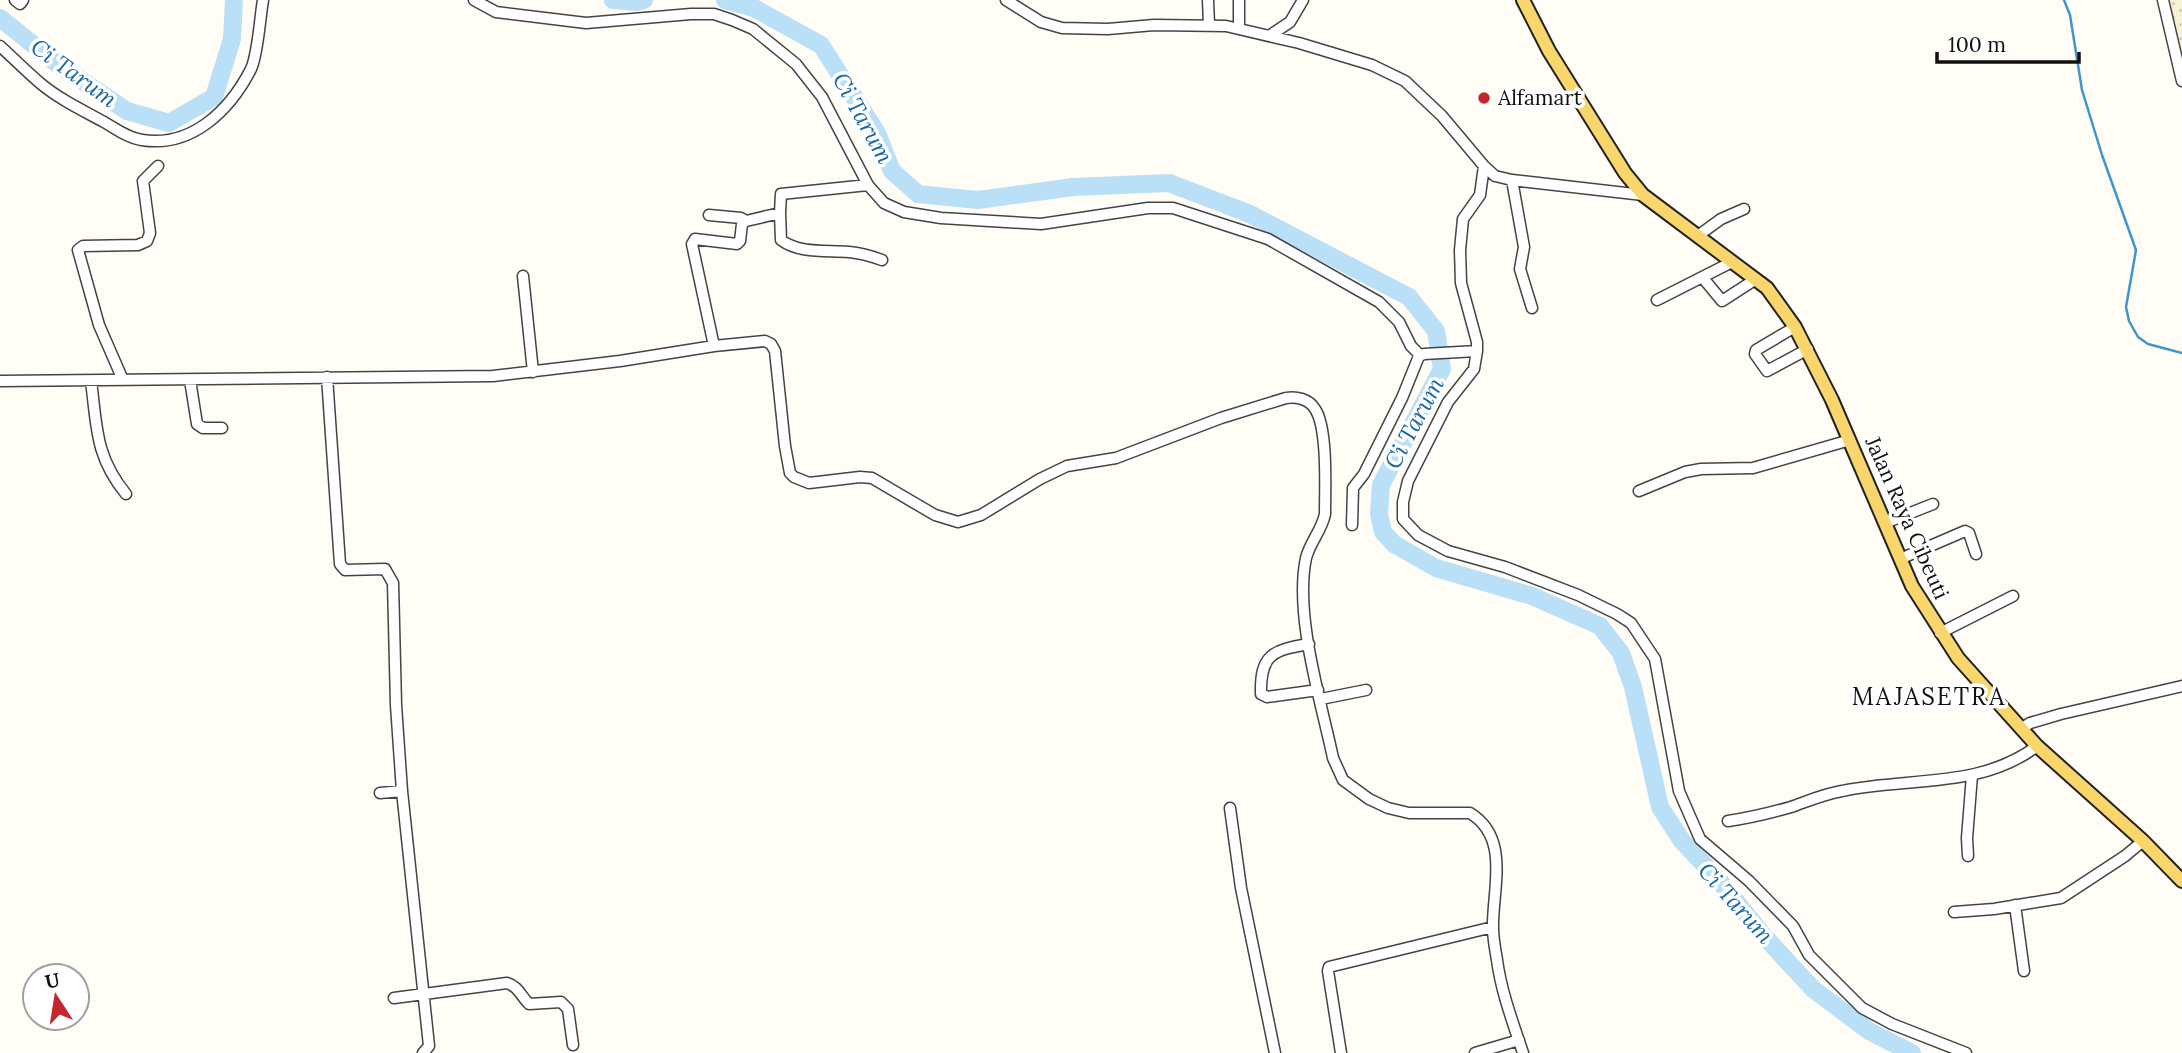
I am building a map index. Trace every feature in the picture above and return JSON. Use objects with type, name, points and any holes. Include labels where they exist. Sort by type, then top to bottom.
[{"type":"main road","name":"Jalan Raya Cibeuti","points":[[1523,0],[1549,51],[1611,151],[1643,195],[1767,288],[1795,327],[1850,440],[1912,586],[1958,658],[2037,746],[2143,841],[2182,881]]},
{"type":"street","points":[[15,0],[20,4],[23,0]]},
{"type":"street","points":[[0,46],[40,83],[64,100],[128,136],[162,141],[186,136],[211,122],[225,106],[252,67],[263,0]]},
{"type":"street","points":[[474,0],[496,12],[586,23],[713,14],[753,29],[796,64],[822,97],[868,185],[884,203],[904,212],[941,218],[1041,224],[1148,208],[1173,208],[1268,239],[1379,302],[1399,322],[1411,346],[1422,354],[1474,351]]},
{"type":"street","points":[[1006,0],[1041,22],[1062,28],[1108,29],[1154,25],[1239,29],[1372,65],[1405,81],[1442,116],[1495,176],[1643,195]]},
{"type":"street","points":[[1208,0],[1209,26]]},
{"type":"street","points":[[1239,0],[1239,29]]},
{"type":"street","points":[[1269,36],[1290,22],[1303,0]]},
{"type":"street","points":[[2162,0],[2182,81]]},
{"type":"street","points":[[123,380],[99,325],[78,250],[83,246],[138,246],[147,241],[150,233],[143,181],[158,166]]},
{"type":"street","points":[[1484,166],[1480,195],[1463,219],[1460,250],[1461,283],[1477,342],[1474,369],[1448,402],[1408,481],[1403,502],[1404,519],[1418,535],[1448,551],[1578,594],[1631,623],[1655,659],[1679,791],[1700,839],[1749,881],[1793,926],[1809,955],[1862,1008],[1892,1024],[1966,1053]]},
{"type":"street","points":[[1512,180],[1524,247],[1520,269],[1532,308]]},
{"type":"street","points":[[868,185],[782,194],[780,235],[784,243],[804,249],[850,252],[882,260]]},
{"type":"street","points":[[1699,235],[1721,219],[1744,209]]},
{"type":"street","points":[[714,346],[692,244],[698,239],[737,244],[740,241],[742,224],[746,221],[780,213]]},
{"type":"street","points":[[709,215],[741,218],[746,221]]},
{"type":"street","points":[[1657,300],[1732,262]]},
{"type":"street","points":[[523,275],[533,372]]},
{"type":"street","points":[[1703,278],[1722,301],[1756,279]]},
{"type":"street","points":[[1795,327],[1756,350],[1755,354],[1767,371],[1808,349]]},
{"type":"street","points":[[0,381],[493,376],[765,341],[774,349],[785,446],[793,477],[809,483],[872,478],[935,515],[958,522],[981,515],[1067,466],[1116,458],[1222,418],[1286,398],[1294,397],[1310,402],[1320,419],[1324,451],[1325,514],[1323,524],[1306,556],[1303,577],[1309,644],[1338,770],[1353,790],[1369,799],[1401,811],[1464,812],[1477,817],[1491,838],[1497,858],[1493,927],[1499,976],[1523,1053]]},
{"type":"street","points":[[1352,525],[1353,488],[1364,474],[1422,354]]},
{"type":"street","points":[[327,377],[340,564],[345,570],[352,572],[386,569],[393,583],[396,705],[402,791],[429,1046],[423,1053]]},
{"type":"street","points":[[190,380],[197,424],[204,428],[222,428]]},
{"type":"street","points":[[91,381],[98,441],[110,474],[126,494]]},
{"type":"street","points":[[1639,491],[1685,472],[1753,468],[1850,440]]},
{"type":"street","points":[[1885,523],[1933,504]]},
{"type":"street","points":[[1899,559],[1965,531],[1969,533],[1976,554]]},
{"type":"street","points":[[1940,633],[2013,596]]},
{"type":"street","points":[[1309,644],[1282,648],[1270,657],[1260,672],[1261,694],[1267,697],[1320,695],[1366,690]]},
{"type":"street","points":[[2021,729],[2030,723],[2061,713],[2182,686]]},
{"type":"street","points":[[1728,821],[1771,812],[1844,790],[1972,775],[2010,764],[2037,746]]},
{"type":"street","points":[[1968,856],[1972,775]]},
{"type":"street","points":[[380,793],[402,791]]},
{"type":"street","points":[[1230,808],[1241,888],[1275,1053]]},
{"type":"street","points":[[1954,912],[2061,898],[2143,841]]},
{"type":"street","points":[[2015,905],[2024,971]]},
{"type":"street","points":[[1341,1053],[1329,967],[1493,927]]},
{"type":"street","points":[[394,998],[512,985],[517,987],[529,1003],[561,1002],[565,1005],[568,1009],[573,1045]]},
{"type":"street","points":[[1475,1053],[1519,1040]]},
{"type":"shaded area","points":[[2168,0],[2182,0],[2182,56]]},
{"type":"waterway","name":"Ci Tarum","points":[[0,18],[60,66],[127,111],[169,123],[214,97],[232,39],[234,0]]},
{"type":"waterway","name":"Ci Tarum","points":[[613,0],[644,0]]},
{"type":"waterway","name":"Ci Tarum","points":[[725,0],[754,8],[821,45],[877,133],[892,171],[918,194],[978,200],[1073,187],[1169,183],[1250,214],[1409,297],[1436,331],[1442,369],[1381,485],[1379,514],[1383,532],[1394,544],[1436,568],[1532,596],[1600,626],[1621,653],[1633,687],[1660,807],[1682,841],[1813,989],[1869,1031],[1912,1053]]},
{"type":"waterway","points":[[2064,0],[2070,15],[2082,90],[2136,250],[2126,307],[2129,321],[2138,337],[2148,344],[2182,353]]},
{"type":"place","name":"Alfamart","points":[[1484,98]]},
{"type":"district","name":"MAJASETRA","points":[[1929,697]]}]
